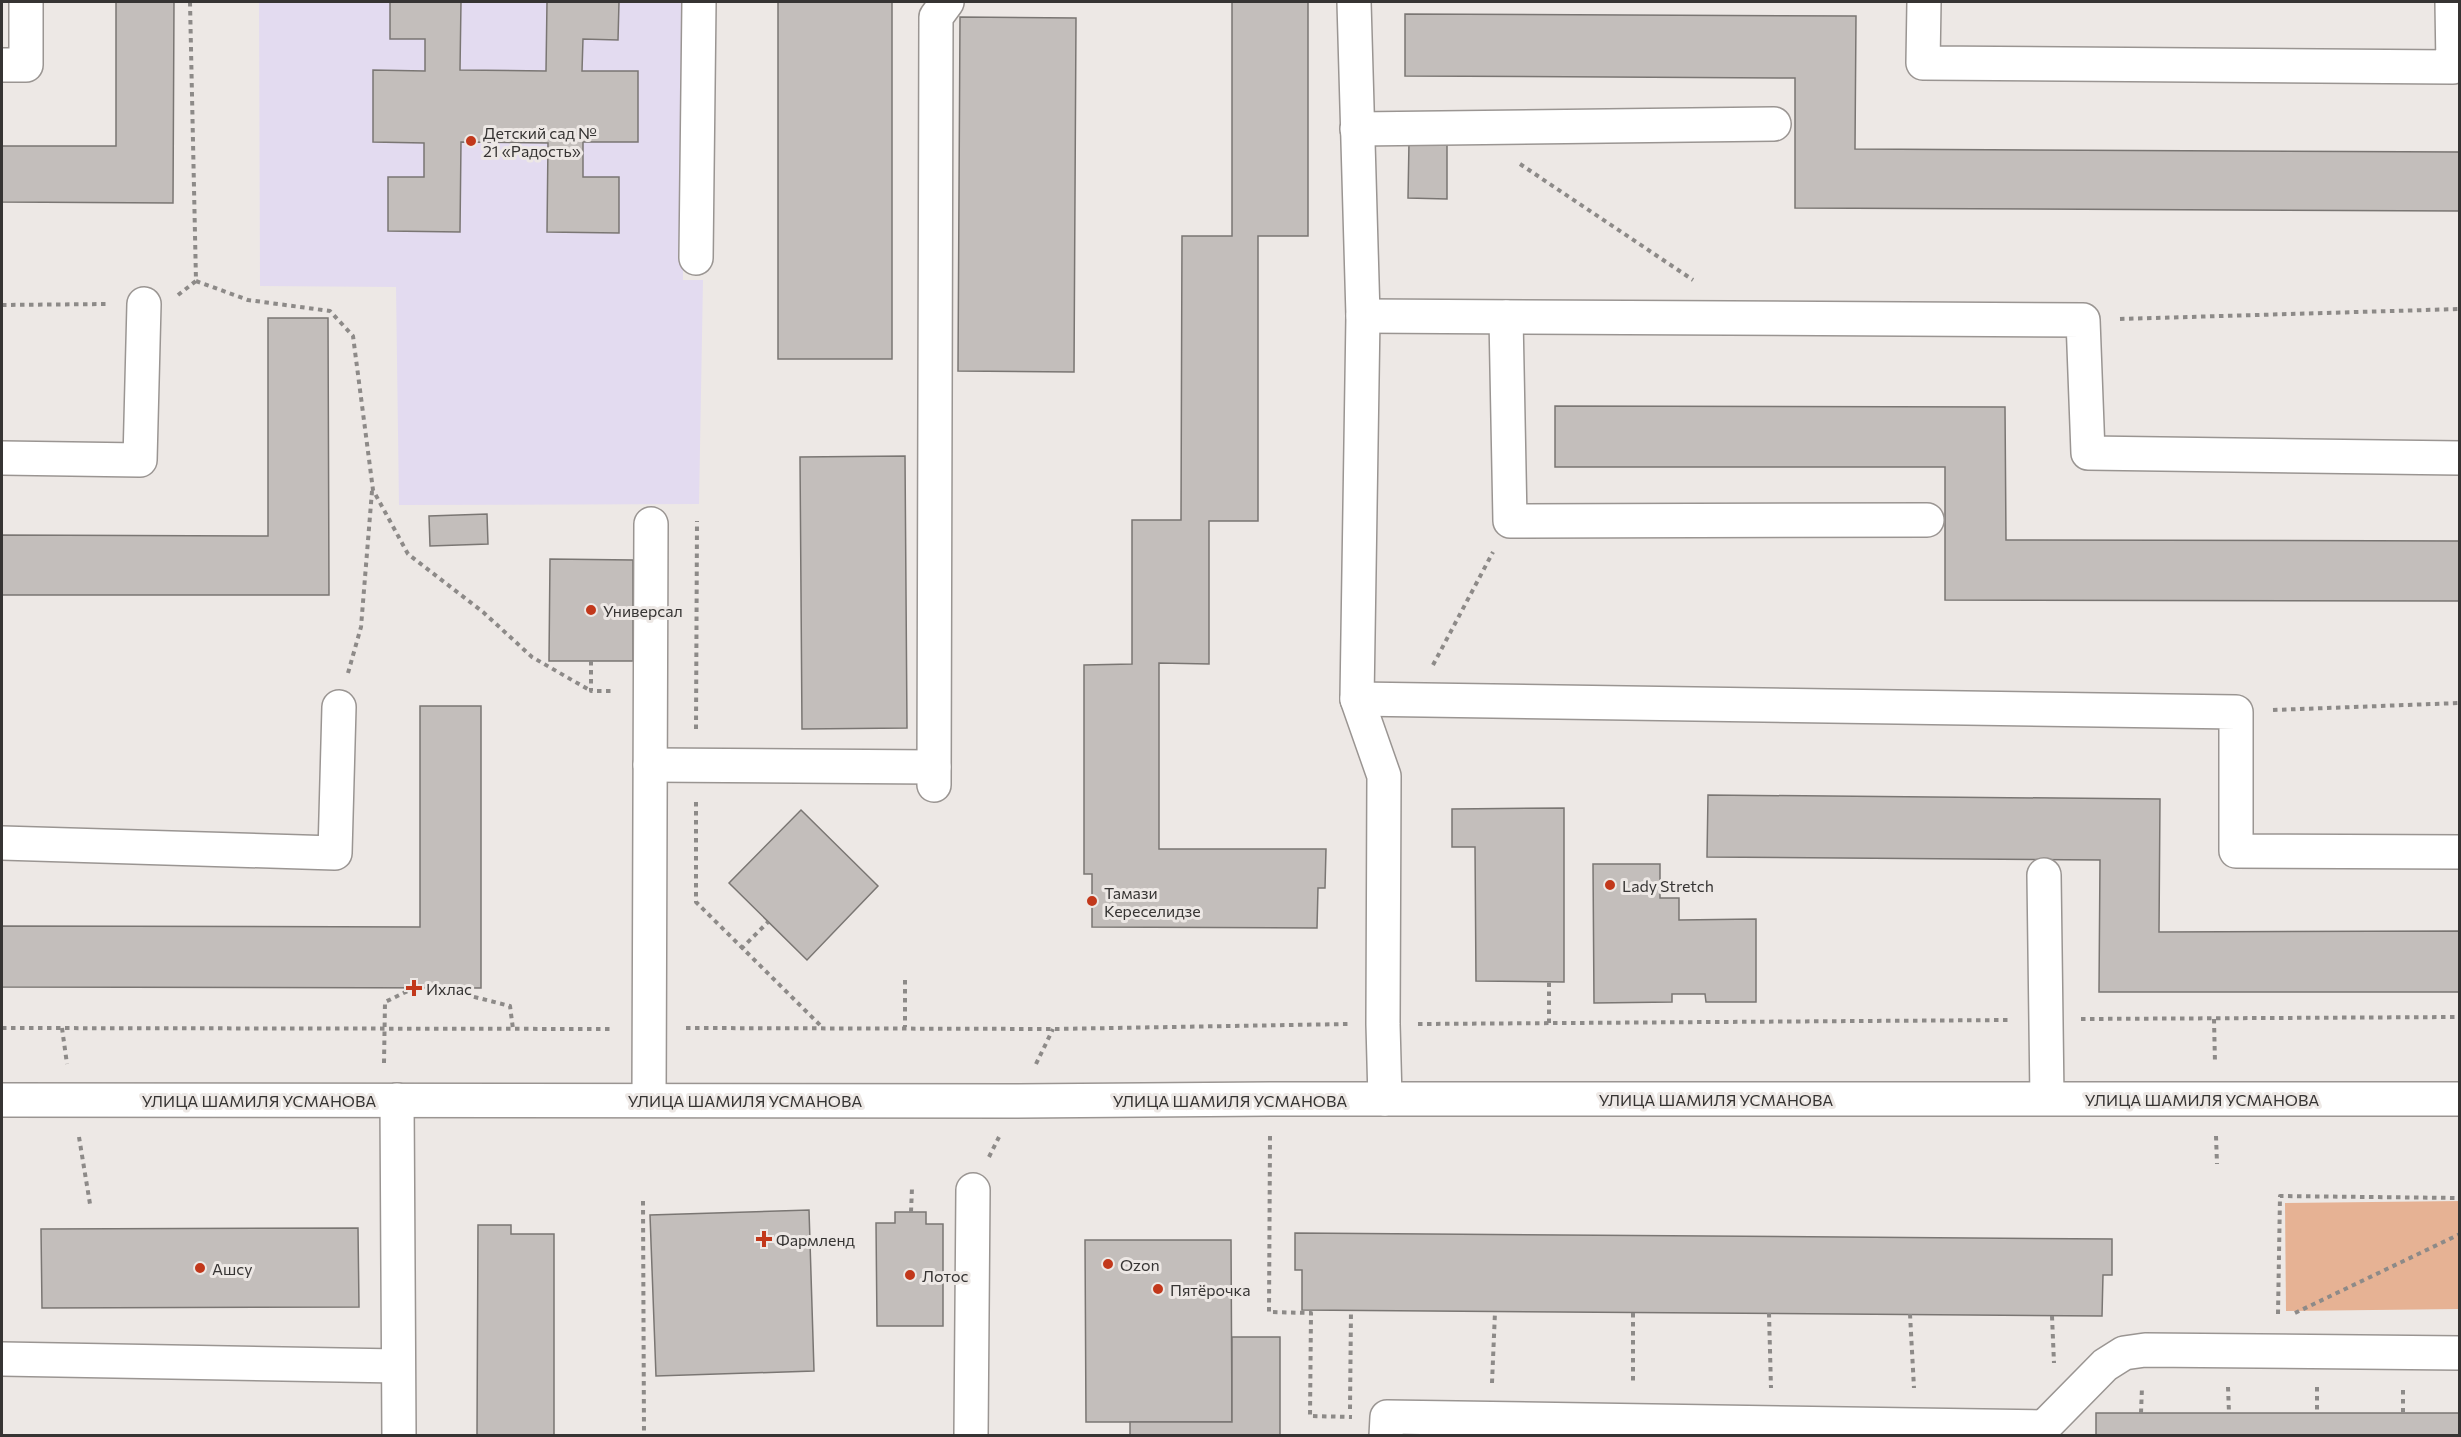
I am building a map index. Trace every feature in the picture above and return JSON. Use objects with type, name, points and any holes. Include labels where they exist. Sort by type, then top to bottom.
[{"type":"street","points":[[2,65],[26,65],[26,2]]},
{"type":"street","points":[[696,258],[699,2]]},
{"type":"street","points":[[650,765],[934,776],[936,17],[947,2]]},
{"type":"street","points":[[1354,2],[1363,316],[1357,699],[1384,776],[1385,1099]]},
{"type":"street","points":[[1924,2],[1923,63],[2453,67],[2452,2]]},
{"type":"street","points":[[1358,129],[1774,124]]},
{"type":"street","points":[[2,459],[140,460],[144,304]]},
{"type":"street","points":[[1363,316],[2083,320],[2088,453],[2460,458]]},
{"type":"street","points":[[1506,317],[1510,521],[1927,520]]},
{"type":"street","points":[[649,1100],[651,524]]},
{"type":"street","points":[[1357,699],[2236,712],[2236,851],[2460,852]]},
{"type":"street","points":[[2,843],[335,853],[339,707]]},
{"type":"street","points":[[2044,875],[2047,1098]]},
{"type":"street","name":"УЛИЦА ШАМИЛЯ УСМАНОВА","points":[[2,1100],[2460,1099]]},
{"type":"street","points":[[390,1100],[399,1436]]},
{"type":"street","points":[[971,1436],[973,1190]]},
{"type":"street","points":[[1387,1426],[1491,1419],[1916,1425],[2044,1431],[2105,1365],[2124,1353],[2145,1350],[2460,1353]]},
{"type":"street","points":[[2,1359],[398,1366]]},
{"type":"path","points":[[190,2],[196,281],[248,300],[330,311],[352,336],[373,490],[361,627],[339,707]]},
{"type":"path","points":[[1514,160],[1701,285]]},
{"type":"path","points":[[2,305],[144,304]]},
{"type":"path","points":[[2083,320],[2460,309]]},
{"type":"path","points":[[373,490],[408,554],[483,612],[532,657],[591,691]]},
{"type":"path","points":[[1414,700],[1510,521]]},
{"type":"path","points":[[2236,712],[2460,704]]},
{"type":"path","points":[[741,949],[768,922]]},
{"type":"path","points":[[904,980],[905,1027]]},
{"type":"path","points":[[1549,981],[1549,1023]]},
{"type":"path","points":[[390,1100],[384,1029],[385,1002],[414,988]]},
{"type":"path","points":[[439,988],[510,1006],[513,1029]]},
{"type":"path","points":[[2,1028],[905,1027],[1053,1029],[1383,1024],[2460,1017]]},
{"type":"path","points":[[1270,1099],[1269,1312],[1311,1313],[1310,1416],[1350,1417],[1387,1426]]},
{"type":"path","points":[[911,1212],[912,1188]]},
{"type":"path","points":[[2260,1351],[2278,1321],[2280,1196],[2460,1198]]},
{"type":"path","points":[[643,1201],[644,1436]]},
{"type":"path","points":[[2278,1321],[2460,1234]]},
{"type":"path","points":[[1350,1417],[1351,1311]]},
{"type":"path","points":[[1491,1419],[1495,1311]]},
{"type":"path","points":[[1633,1312],[1634,1421]]},
{"type":"path","points":[[1769,1313],[1772,1423]]},
{"type":"path","points":[[1910,1314],[1916,1425]]},
{"type":"shaded area","name":"Детский сад № 21 «Радость»","points":[[259,2],[684,2],[683,280],[703,280],[699,504],[399,505],[396,287],[260,286]]},
{"type":"shaded area","points":[[2459,1201],[2459,1309],[2286,1311],[2285,1203]]},
{"type":"building","points":[[116,2],[174,2],[173,203],[2,202],[2,146],[116,146]]},
{"type":"building","points":[[390,2],[461,2],[460,70],[546,71],[547,2],[619,2],[618,40],[583,39],[582,71],[638,71],[638,142],[583,142],[583,177],[619,177],[619,233],[547,232],[548,143],[461,142],[460,232],[388,231],[388,177],[424,177],[424,143],[373,142],[373,70],[425,71],[425,39],[390,39]]},
{"type":"building","points":[[778,2],[892,2],[892,359],[778,359]]},
{"type":"building","points":[[1232,2],[1308,2],[1308,236],[1258,236],[1258,521],[1209,521],[1209,664],[1159,663],[1159,849],[1326,849],[1325,888],[1318,888],[1317,928],[1092,927],[1092,874],[1084,874],[1084,665],[1132,664],[1132,520],[1181,520],[1182,236],[1232,236]]},
{"type":"building","points":[[1405,14],[1856,16],[1855,149],[2460,152],[2460,211],[1795,208],[1795,78],[1405,76]]},
{"type":"building","points":[[960,17],[1076,18],[1074,372],[958,371]]},
{"type":"building","points":[[1409,142],[1447,143],[1447,199],[1408,198]]},
{"type":"building","points":[[268,318],[328,318],[329,595],[2,595],[2,535],[268,536]]},
{"type":"building","points":[[1555,406],[2005,407],[2006,540],[2460,541],[2460,601],[1945,600],[1945,467],[1555,467]]},
{"type":"building","points":[[905,456],[907,728],[802,729],[800,457]]},
{"type":"building","points":[[487,514],[488,544],[430,546],[429,516]]},
{"type":"building","name":"Универсал","points":[[550,559],[633,560],[633,661],[549,661]]},
{"type":"building","points":[[420,706],[481,706],[481,988],[2,987],[2,926],[420,927]]},
{"type":"building","points":[[1708,795],[2160,799],[2159,932],[2460,931],[2460,992],[2099,992],[2100,860],[1707,857]]},
{"type":"building","points":[[1564,808],[1564,982],[1476,981],[1475,847],[1452,847],[1452,809]]},
{"type":"building","points":[[801,810],[878,886],[807,960],[729,883]]},
{"type":"building","points":[[1593,864],[1660,864],[1660,898],[1679,898],[1679,920],[1756,919],[1756,1002],[1706,1002],[1705,994],[1672,994],[1672,1002],[1594,1003]]},
{"type":"building","points":[[809,1210],[814,1371],[656,1376],[650,1215]]},
{"type":"building","name":"Лотос","points":[[895,1212],[926,1212],[926,1224],[943,1224],[943,1326],[877,1326],[876,1223],[895,1223]]},
{"type":"building","points":[[478,1225],[511,1225],[511,1234],[554,1234],[554,1436],[477,1436]]},
{"type":"building","points":[[358,1228],[359,1307],[42,1308],[41,1229]]},
{"type":"building","points":[[1295,1233],[2112,1239],[2112,1275],[2103,1275],[2102,1316],[1302,1310],[1302,1270],[1295,1270]]},
{"type":"building","name":"Пятёрочка","points":[[1085,1240],[1231,1240],[1232,1422],[1086,1422]]},
{"type":"building","points":[[1232,1337],[1280,1337],[1280,1436],[1130,1436],[1130,1422],[1232,1422]]},
{"type":"building","points":[[2096,1413],[2460,1413],[2460,1436],[2096,1436]]},
{"type":"place","name":"Детский сад № 21 «Радость»","points":[[471,141]]},
{"type":"place","name":"Универсал","points":[[591,610]]},
{"type":"place","name":"Lady Stretch","points":[[1610,885]]},
{"type":"place","name":"Тамази Кереселидзе","points":[[1092,901]]},
{"type":"place","name":"Ихлас","points":[[414,988]]},
{"type":"place","name":"Фармленд","points":[[764,1239]]},
{"type":"place","name":"Ozon","points":[[1108,1264]]},
{"type":"place","name":"Ашсу","points":[[200,1268]]},
{"type":"place","name":"Лотос","points":[[910,1275]]},
{"type":"place","name":"Пятёрочка","points":[[1158,1289]]}]
